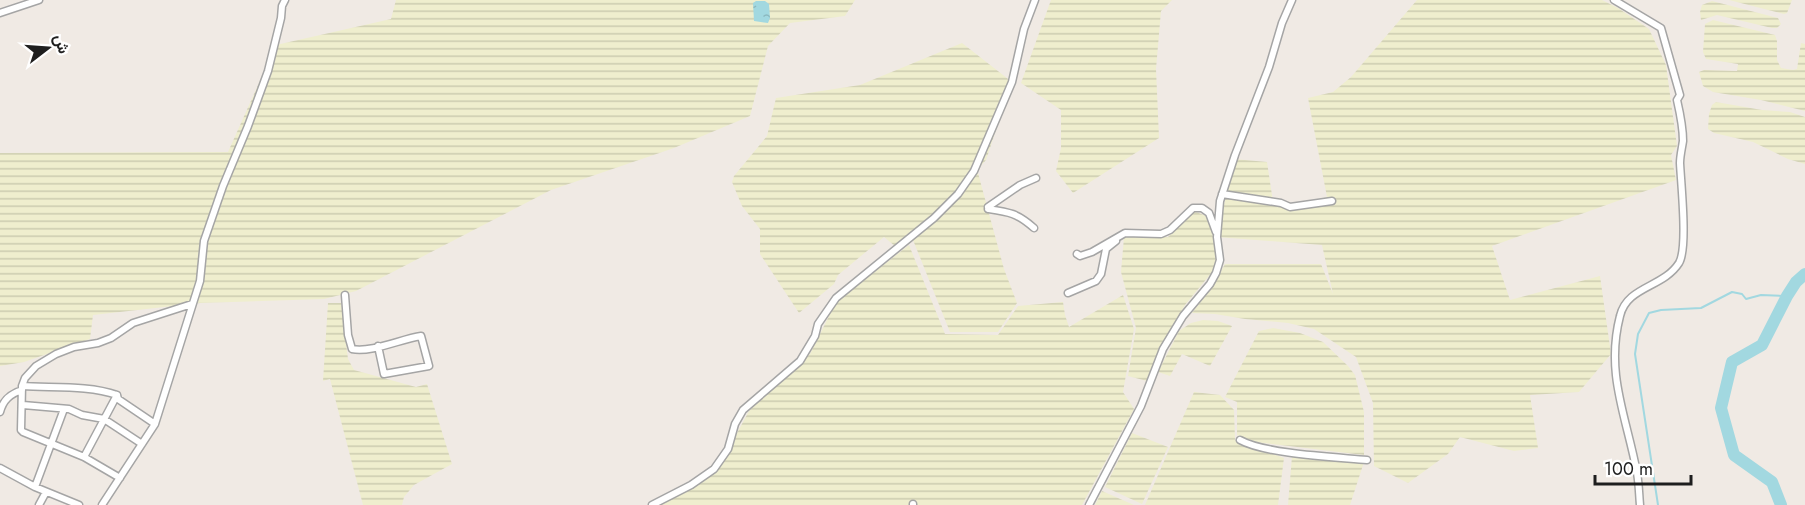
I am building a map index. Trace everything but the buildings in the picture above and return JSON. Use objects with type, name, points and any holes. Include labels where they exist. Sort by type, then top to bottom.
[{"type":"street","points":[[0,13],[39,0]]},
{"type":"street","points":[[102,505],[155,424],[201,276],[204,241],[268,71],[285,0]]},
{"type":"street","points":[[652,505],[691,485],[714,469],[728,449],[735,424],[743,410],[800,361],[815,336],[819,324],[836,298],[934,218],[958,194],[974,171],[1012,82],[1024,30],[1035,0]]},
{"type":"street","points":[[1217,237],[1222,194],[1292,0]]},
{"type":"street","points":[[1614,0],[1661,28],[1680,95],[1677,100],[1683,140],[1680,161],[1683,220],[1681,256],[1676,266],[1662,280],[1634,293],[1624,305],[1620,314],[1616,339],[1617,391],[1636,469],[1640,505]]},
{"type":"street","points":[[1034,228],[1015,213],[988,208],[1020,185],[1036,178]]},
{"type":"street","points":[[1222,194],[1290,207],[1332,201]]},
{"type":"street","points":[[1068,293],[1096,281],[1101,274],[1106,249],[1125,233],[1161,234],[1170,230],[1193,208],[1202,208],[1209,213],[1217,237],[1220,260],[1214,278],[1184,316],[1163,349],[1141,406],[1089,505]]},
{"type":"street","points":[[1077,254],[1080,256],[1092,252],[1120,237]]},
{"type":"street","points":[[345,295],[348,335],[352,349],[359,350],[421,336],[429,366],[384,374],[378,346]]},
{"type":"street","points":[[120,478],[84,457],[21,430],[22,388],[25,378],[36,366],[56,354],[80,345],[105,340],[130,324],[192,304]]},
{"type":"street","points":[[0,412],[6,399],[22,388],[96,389],[117,395],[118,399],[155,424]]},
{"type":"street","points":[[84,457],[117,395]]},
{"type":"street","points":[[23,405],[64,409],[104,419],[142,444]]},
{"type":"street","points":[[35,487],[64,409]]},
{"type":"street","points":[[1240,440],[1283,450],[1367,460]]},
{"type":"street","points":[[0,468],[35,487],[79,505]]},
{"type":"street","points":[[39,505],[46,492]]},
{"type":"green space","points":[[396,0],[855,0],[845,16],[790,23],[768,46],[750,116],[674,148],[551,190],[356,291],[324,299],[200,303],[93,315],[90,339],[24,362],[0,366],[0,153],[228,152],[276,45],[391,19]]},
{"type":"green space","points":[[1051,0],[1172,0],[1161,11],[1156,69],[1159,138],[1073,193],[1056,171],[1061,148],[1061,110],[1021,83]]},
{"type":"green space","points":[[1417,0],[1602,0],[1618,8],[1649,29],[1666,65],[1677,146],[1671,155],[1676,180],[1492,246],[1510,300],[1600,276],[1611,354],[1579,392],[1530,395],[1538,448],[1514,451],[1460,437],[1448,454],[1408,483],[1374,466],[1373,403],[1356,357],[1314,329],[1288,323],[1192,313],[1213,286],[1225,264],[1321,264],[1333,294],[1322,245],[1217,237],[1234,159],[1267,162],[1273,202],[1290,207],[1327,197],[1308,98],[1333,92],[1351,77]]},
{"type":"green space","points":[[1729,0],[1792,0],[1787,13],[1784,14]]},
{"type":"green space","points":[[1712,1],[1778,18],[1781,24],[1777,28],[1772,28],[1717,15],[1701,20],[1702,5]]},
{"type":"green space","points":[[1713,20],[1775,35],[1777,60],[1781,68],[1797,69],[1801,43],[1805,44],[1805,111],[1761,100],[1713,92],[1703,86],[1699,72],[1704,70],[1737,71],[1738,64],[1706,59],[1703,52],[1705,24]]},
{"type":"green space","points":[[962,43],[1012,82],[986,160],[946,206],[895,246],[884,237],[838,275],[834,284],[799,313],[760,254],[760,229],[742,206],[732,182],[734,176],[767,136],[776,98],[860,85]]},
{"type":"green space","points":[[1716,102],[1790,112],[1805,117],[1805,164],[1788,159],[1753,142],[1714,133],[1708,129],[1709,114],[1712,105]]},
{"type":"green space","points":[[978,173],[1004,269],[1017,303],[998,332],[950,332],[913,240],[936,221]]},
{"type":"green space","points":[[1194,211],[1206,216],[1212,231],[1217,259],[1213,271],[1185,305],[1155,358],[1147,381],[1128,376],[1136,328],[1121,272],[1124,237],[1168,237]]},
{"type":"green space","points":[[909,245],[945,334],[998,335],[1018,306],[1063,302],[1069,327],[1123,295],[1134,329],[1123,392],[1134,409],[1082,505],[655,505],[718,468],[749,411],[810,354],[836,302]]},
{"type":"green space","points":[[328,303],[341,303],[348,359],[354,370],[416,387],[427,384],[452,464],[414,485],[404,497],[402,505],[363,505],[330,379],[323,381]]},
{"type":"green space","points":[[1203,320],[1218,321],[1232,326],[1210,366],[1182,354],[1170,376],[1158,372],[1179,331],[1191,323]]},
{"type":"green space","points":[[1273,328],[1300,333],[1323,342],[1355,375],[1364,412],[1364,455],[1256,442],[1237,435],[1237,402],[1225,397],[1259,331]]},
{"type":"green space","points":[[1194,392],[1220,395],[1234,410],[1235,440],[1284,458],[1278,505],[1145,505]]},
{"type":"green space","points":[[1132,433],[1168,447],[1142,504],[1105,487]]},
{"type":"green space","points":[[1292,456],[1364,462],[1350,505],[1288,505]]},
{"type":"green space","points":[[1102,491],[1134,505],[1095,505]]},
{"type":"water","points":[[765,1],[769,4],[768,23],[754,21],[753,3]]},
{"type":"waterway","points":[[1781,505],[1772,482],[1734,455],[1721,408],[1732,362],[1762,345],[1787,296],[1796,282],[1805,274]]},
{"type":"waterway","points":[[1658,505],[1635,354],[1638,334],[1649,313],[1661,310],[1701,308],[1732,292],[1742,294],[1746,299],[1761,295],[1787,296]]}]
